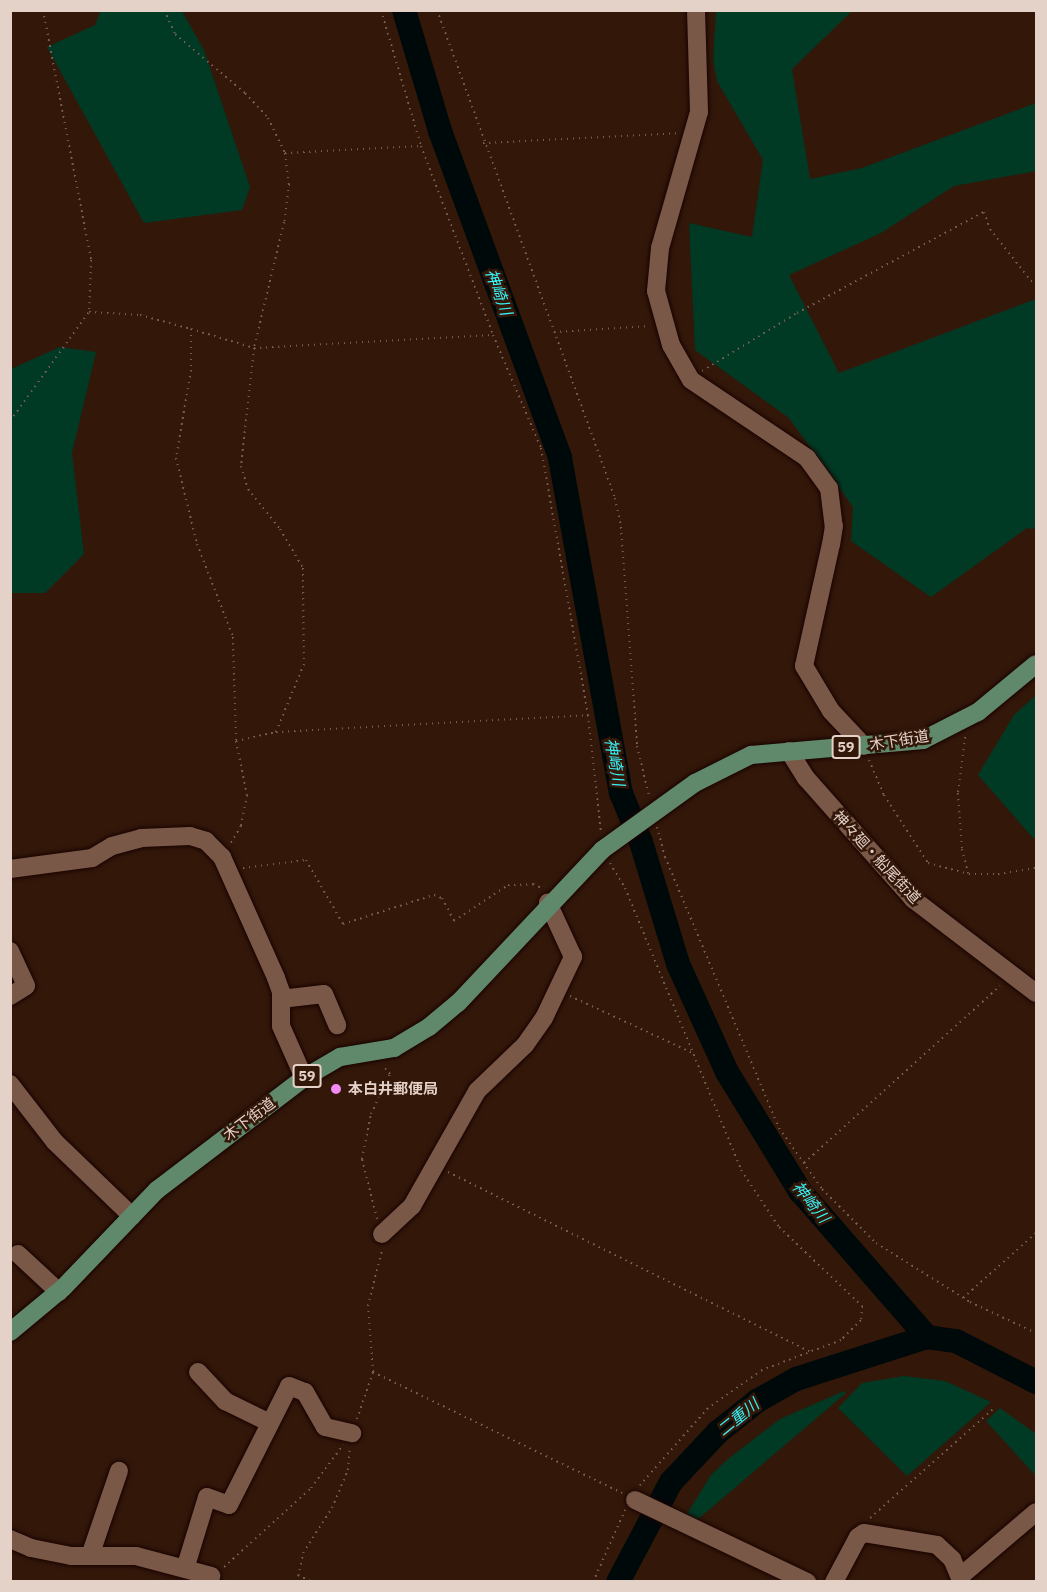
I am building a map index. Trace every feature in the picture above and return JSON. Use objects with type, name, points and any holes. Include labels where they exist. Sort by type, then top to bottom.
[{"type":"main road","name":"木下街道","points":[[651,813],[732,763],[751,755],[923,740],[962,722],[1036,664]]},
{"type":"main road","name":"59","points":[[607,846],[651,813]]},
{"type":"main road","name":"木下街道","points":[[10,1332],[59,1292],[158,1190],[304,1078],[340,1057],[373,1052],[409,1041],[458,1003],[553,899],[607,846]]},
{"type":"street","points":[[696,10],[699,80],[695,133],[656,273],[664,325],[680,365],[691,380],[807,458],[829,488],[834,526],[804,666],[831,711],[864,746]]},
{"type":"street","name":"神々廻・船尾街道","points":[[789,751],[806,778],[913,899],[1036,993]]},
{"type":"street","points":[[10,869],[92,858],[112,846],[170,836],[206,841],[225,863],[281,999],[281,1026],[304,1078]]},
{"type":"street","points":[[382,1234],[412,1206],[435,1166],[452,1128],[477,1091],[538,1028],[573,957],[553,899]]},
{"type":"street","points":[[10,951],[26,986],[10,996]]},
{"type":"street","points":[[281,999],[324,994],[337,1025]]},
{"type":"street","points":[[10,1084],[55,1142],[132,1216]]},
{"type":"street","points":[[18,1254],[59,1292]]},
{"type":"street","points":[[198,1372],[225,1401],[270,1423]]},
{"type":"street","points":[[185,1569],[207,1497],[229,1505],[289,1386],[305,1392],[325,1427],[352,1433]]},
{"type":"street","points":[[90,1556],[119,1471]]},
{"type":"street","points":[[633,1499],[807,1581]]},
{"type":"street","points":[[834,1581],[858,1537],[864,1533],[937,1545],[962,1578],[1036,1512]]},
{"type":"street","points":[[10,1539],[31,1548],[90,1556],[136,1556],[211,1576]]},
{"type":"path","points":[[10,421],[89,312],[91,260],[43,10]]},
{"type":"path","points":[[164,10],[175,34],[245,93],[268,118],[285,153],[289,184],[284,222],[254,348],[241,466],[248,489],[280,529],[303,568],[304,664],[276,732]]},
{"type":"path","points":[[381,10],[421,146],[493,335],[541,447],[588,715],[607,846],[741,1170],[779,1227],[862,1306],[861,1320],[841,1340],[762,1370],[708,1408],[633,1499],[593,1581]]},
{"type":"path","points":[[436,10],[615,498],[621,528],[637,746],[651,813],[665,857],[779,1128],[822,1189],[876,1243],[963,1298],[1036,1333]]},
{"type":"path","points":[[483,143],[695,133]]},
{"type":"path","points":[[285,153],[421,146]]},
{"type":"path","points":[[691,380],[711,364],[797,313],[984,212],[990,229],[1031,281],[1036,281]]},
{"type":"path","points":[[89,312],[140,315],[254,348],[493,335]]},
{"type":"path","points":[[554,332],[664,325]]},
{"type":"path","points":[[191,329],[194,341],[191,370],[176,458],[197,544],[233,638],[236,741],[245,778],[246,810],[225,863],[306,860],[343,924],[400,903],[434,895],[442,898],[454,921],[508,885],[533,884],[553,899]]},
{"type":"path","points":[[236,741],[276,732],[588,715]]},
{"type":"path","points":[[962,722],[966,756],[958,793],[962,849],[969,874]]},
{"type":"path","points":[[864,746],[884,795],[928,863],[969,874],[998,874],[1036,868]]},
{"type":"path","points":[[804,1163],[1012,975]]},
{"type":"path","points":[[557,989],[694,1054]]},
{"type":"path","points":[[297,1581],[303,1553],[332,1508],[348,1470],[352,1433],[373,1372],[368,1306],[378,1272],[382,1234],[362,1160],[371,1114],[390,1074],[373,1052]]},
{"type":"path","points":[[435,1166],[811,1352]]},
{"type":"path","points":[[963,1298],[1036,1233]]},
{"type":"path","points":[[373,1372],[633,1499]]},
{"type":"path","points":[[858,1537],[865,1523],[993,1409]]},
{"type":"path","points":[[211,1576],[311,1488],[352,1433]]},
{"type":"path","points":[[298,1575],[312,1581]]},
{"type":"green space","points":[[101,10],[182,11],[204,50],[250,187],[242,210],[144,223],[47,47],[95,25]]},
{"type":"green space","points":[[716,11],[852,11],[792,69],[810,179],[862,168],[1036,103],[1036,171],[954,186],[881,233],[789,275],[839,373],[1036,299],[1036,529],[1027,528],[931,597],[851,541],[853,507],[789,418],[695,350],[689,223],[752,237],[763,160],[717,81],[713,60]]},
{"type":"green space","points":[[60,347],[96,352],[72,453],[84,554],[45,593],[11,593],[11,369]]},
{"type":"green space","points":[[1036,695],[1036,838],[1033,838],[978,775],[1014,715]]},
{"type":"green space","points":[[904,1376],[945,1381],[991,1402],[907,1476],[838,1408],[862,1383]]},
{"type":"green space","points":[[844,1391],[846,1393],[697,1520],[687,1514],[711,1475],[728,1459],[780,1419]]},
{"type":"green space","points":[[1000,1408],[1036,1434],[1036,1476],[986,1421]]},
{"type":"waterway","name":"神崎川","points":[[404,10],[440,131],[560,458],[621,793],[641,842],[678,964],[727,1072],[800,1191],[927,1337],[956,1341],[1036,1382]]},
{"type":"waterway","name":"二重川","points":[[618,1582],[671,1482],[718,1432],[757,1401],[796,1379],[927,1337]]},
{"type":"place","name":"本白井郵便局","points":[[336,1089]]}]
